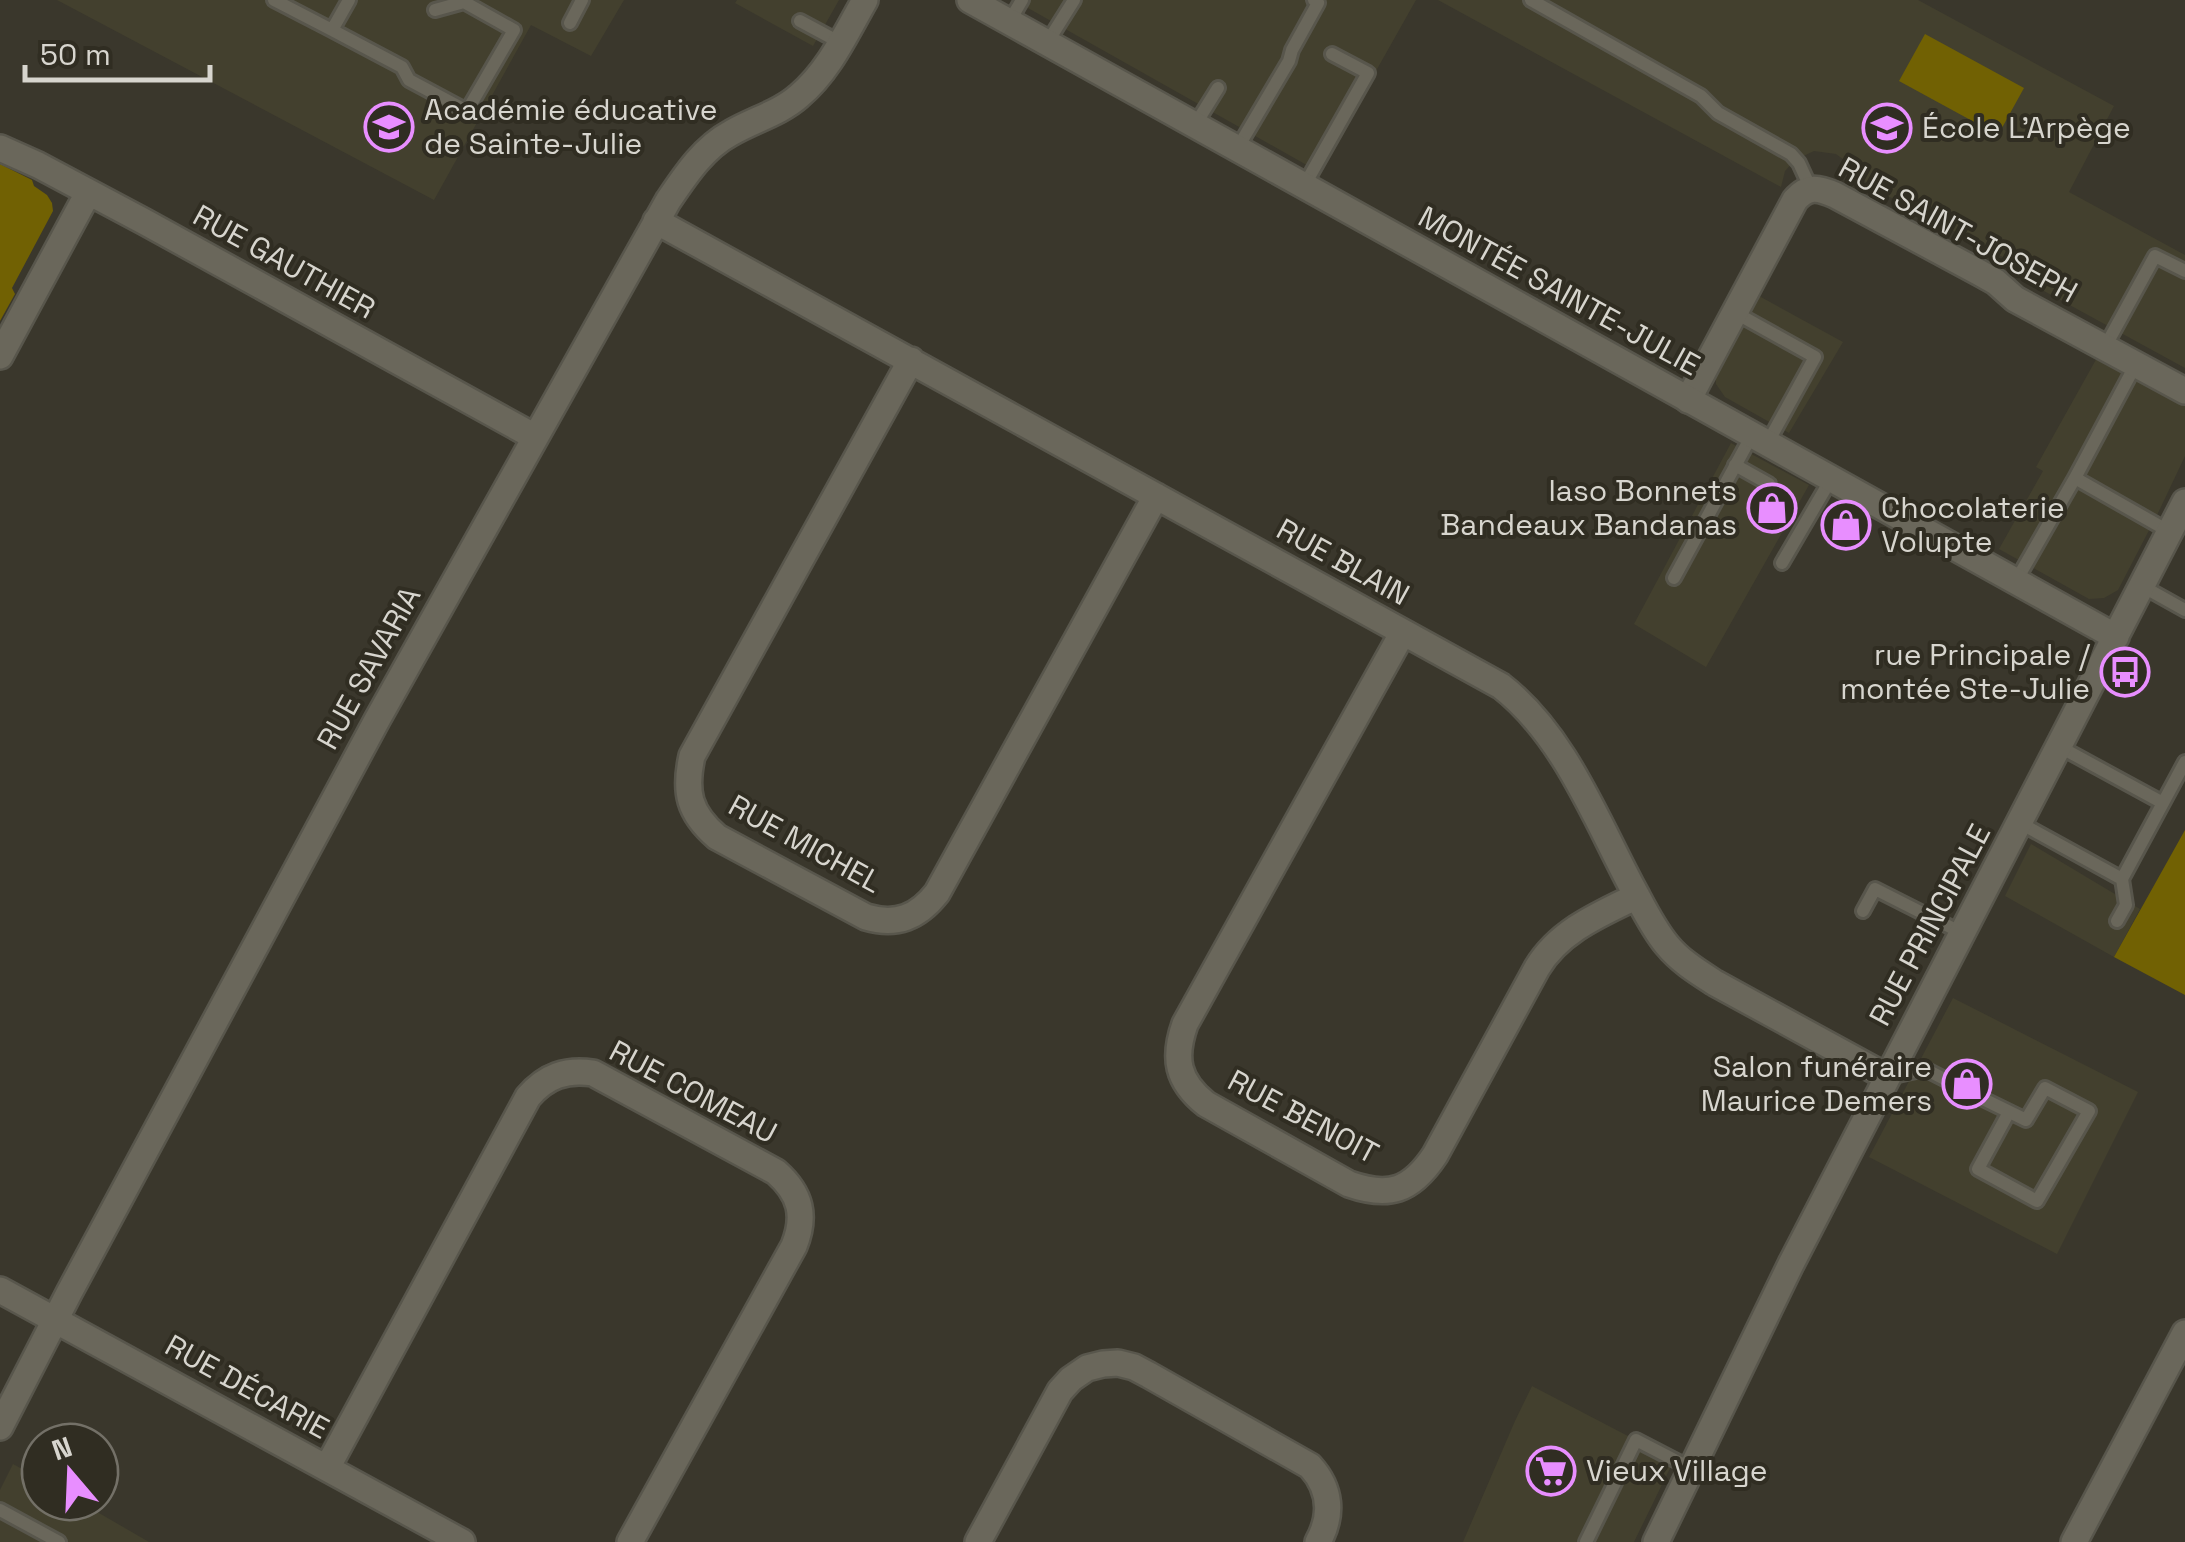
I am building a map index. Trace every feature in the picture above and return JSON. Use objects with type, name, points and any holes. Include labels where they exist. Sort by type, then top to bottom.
[{"type":"street","name":"RUE SAVARIA","points":[[0,1428],[358,753],[656,221],[682,181],[712,147],[726,135],[796,100],[818,77],[866,0]]},
{"type":"street","name":"MONTÉE SAINTE-JULIE","points":[[970,0],[1016,11],[1047,43],[2116,637]]},
{"type":"street","name":"RUE GAUTHIER","points":[[0,148],[38,165],[535,437]]},
{"type":"street","name":"RUE SAINT-JOSEPH","points":[[1688,400],[1795,200],[1810,188],[1824,190],[1868,212],[1996,282],[2015,299],[2185,391]]},
{"type":"street","points":[[0,356],[88,193]]},
{"type":"street","name":"RUE BLAIN","points":[[656,221],[1501,686],[1533,715],[1570,770],[1668,946],[1696,972],[1887,1077]]},
{"type":"street","name":"RUE MICHEL","points":[[911,360],[692,756],[688,788],[691,801],[696,815],[717,837],[866,917],[892,922],[917,914],[937,893],[1156,496]]},
{"type":"street","name":"RUE PRINCIPALE","points":[[1659,1541],[1791,1264],[2185,502]]},
{"type":"street","name":"RUE BENOIT","points":[[1402,632],[1186,1024],[1177,1055],[1179,1069],[1196,1096],[1348,1184],[1384,1192],[1401,1188],[1413,1182],[1434,1156],[1550,950],[1588,921],[1637,896]]},
{"type":"street","name":"RUE COMEAU","points":[[327,1468],[528,1097],[550,1078],[578,1070],[594,1073],[776,1172],[794,1192],[802,1221],[794,1246],[630,1542]]},
{"type":"street","name":"RUE DÉCARIE","points":[[0,1290],[462,1542]]},
{"type":"street","points":[[2074,1542],[2185,1333]]},
{"type":"street","points":[[978,1542],[1060,1391],[1087,1368],[1118,1363],[1149,1375],[1310,1466],[1326,1488],[1328,1503],[1328,1518],[1318,1542]]},
{"type":"lane","points":[[274,0],[402,67],[409,80],[467,111],[514,30],[464,2],[434,10]]},
{"type":"lane","points":[[332,30],[349,0]]},
{"type":"lane","points":[[570,23],[582,0]]},
{"type":"lane","points":[[1047,43],[1074,0]]},
{"type":"lane","points":[[1237,149],[1289,62],[1318,3],[1314,0]]},
{"type":"lane","points":[[1531,0],[1701,96],[1718,113],[1791,154],[1810,188]]},
{"type":"lane","points":[[800,21],[840,43]]},
{"type":"lane","points":[[1304,186],[1368,73],[1332,54]]},
{"type":"lane","points":[[1196,125],[1218,88]]},
{"type":"lane","points":[[2105,348],[2155,256],[2185,272]]},
{"type":"lane","points":[[1674,578],[1736,466],[1760,439],[1815,357],[1734,312]]},
{"type":"lane","points":[[2016,581],[2136,364]]},
{"type":"lane","points":[[1736,466],[1769,484]]},
{"type":"lane","points":[[2075,478],[2170,532]]},
{"type":"lane","points":[[1782,563],[1831,479]]},
{"type":"lane","points":[[2142,586],[2185,610]]},
{"type":"lane","points":[[2060,747],[2163,803]]},
{"type":"lane","points":[[2117,921],[2126,904],[2122,879],[2185,762]]},
{"type":"lane","points":[[2020,823],[2122,879]]},
{"type":"lane","points":[[1863,911],[1875,888],[1962,933]]},
{"type":"lane","points":[[1887,1077],[1925,1069],[1958,1086]]},
{"type":"lane","points":[[1979,1097],[2026,1120],[2045,1088],[2089,1111],[2037,1201],[1978,1170],[2008,1112]]},
{"type":"lane","points":[[1586,1542],[1636,1440],[1692,1468]]},
{"type":"lane","points":[[0,1510],[59,1542]]},
{"type":"shaded area","points":[[57,0],[624,0],[591,56],[531,25],[434,200]]},
{"type":"shaded area","points":[[839,0],[813,46],[735,3]]},
{"type":"shaded area","points":[[1014,0],[1416,0],[1319,172]]},
{"type":"shaded area","name":"École L'Arpège","points":[[1438,0],[1918,0],[2114,106],[2069,192],[2185,255],[2185,368],[2033,285],[2018,265],[1869,186],[1836,154],[1814,151],[1795,160],[1785,171],[1781,187]]},
{"type":"shaded area","points":[[1925,34],[2024,88],[1998,135],[1899,81]]},
{"type":"shaded area","points":[[0,164],[32,180],[47,195],[53,211],[12,288],[15,294],[0,321]]},
{"type":"shaded area","points":[[1759,296],[1843,342],[1789,433],[1725,397],[1716,384],[1716,376]]},
{"type":"shaded area","points":[[2098,356],[2185,403],[2185,456],[2118,590],[2104,598],[2089,599],[1999,549],[2043,471],[2036,467]]},
{"type":"shaded area","points":[[1731,443],[1809,485],[1706,667],[1634,624]]},
{"type":"shaded area","points":[[2185,830],[2185,995],[2114,957]]},
{"type":"shaded area","points":[[2031,844],[2140,909],[2114,957],[2005,896]]},
{"type":"shaded area","points":[[1953,998],[2138,1092],[2057,1254],[1869,1157]]},
{"type":"shaded area","points":[[1532,1386],[1674,1460],[1634,1542],[1463,1542]]},
{"type":"shaded area","points":[[13,1464],[20,1468],[20,1522],[114,1522],[149,1542],[0,1542],[0,1490]]},
{"type":"place","name":"Académie éducative de Sainte-Julie","points":[[389,127]]},
{"type":"place","name":"École L'Arpège","points":[[1887,128]]},
{"type":"place","name":"Iaso Bonnets Bandeaux Bandanas","points":[[1772,508]]},
{"type":"place","name":"Chocolaterie Volupte","points":[[1846,525]]},
{"type":"place","name":"rue Principale / montée Ste-Julie","points":[[2125,672]]},
{"type":"place","name":"Salon funéraire Maurice Demers","points":[[1967,1084]]},
{"type":"place","name":"Vieux Village","points":[[1551,1471]]}]
